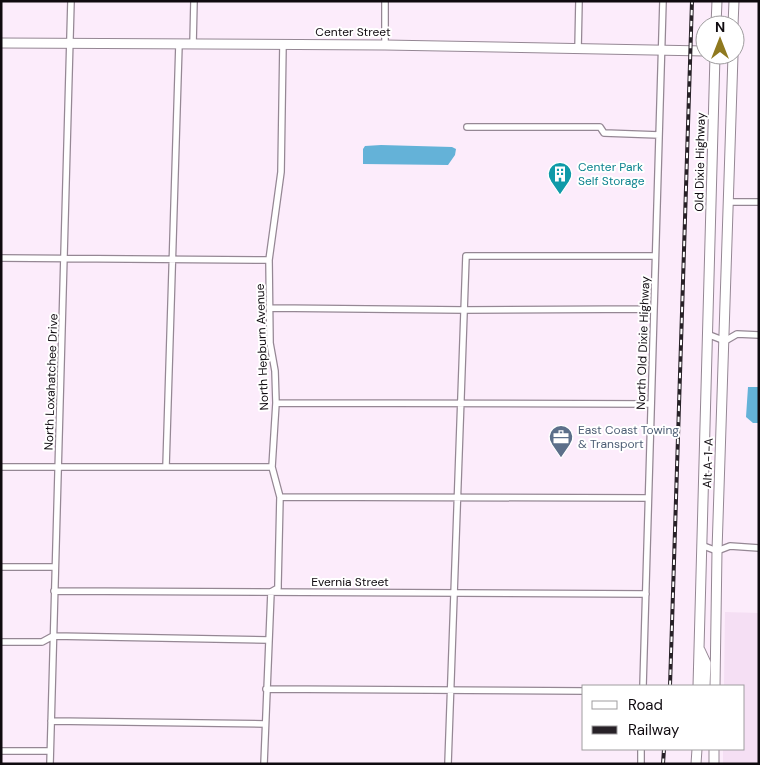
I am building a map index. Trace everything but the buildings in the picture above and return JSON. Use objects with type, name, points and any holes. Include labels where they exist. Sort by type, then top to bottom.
[{"type":"main road","points":[[716,15],[717,1]]},
{"type":"main road","points":[[733,15],[734,1]]},
{"type":"main road","name":"Center Street","points":[[1,43],[385,45],[695,51]]},
{"type":"main road","name":"Old Dixie Highway","points":[[710,269],[715,65]]},
{"type":"main road","points":[[728,202],[732,65]]},
{"type":"main road","name":"Alt A-1-A","points":[[715,685],[717,551],[728,202]]},
{"type":"main road","name":"Alt A-1-A","points":[[698,685],[710,269]]},
{"type":"main road","points":[[699,647],[706,663],[705,685]]},
{"type":"main road","points":[[696,764],[697,750]]},
{"type":"main road","points":[[714,750],[714,764]]},
{"type":"street","name":"North Loxahatchee Drive","points":[[50,764],[71,1]]},
{"type":"street","points":[[193,44],[194,1]]},
{"type":"street","points":[[384,1],[385,45]]},
{"type":"street","points":[[578,1],[578,48]]},
{"type":"street","name":"North Old Dixie Highway","points":[[643,685],[662,1]]},
{"type":"street","points":[[166,467],[179,44]]},
{"type":"street","name":"North Hepburn Avenue","points":[[264,764],[271,592],[278,588],[280,496],[272,467],[276,403],[275,371],[270,343],[269,260],[281,172],[283,44]]},
{"type":"street","points":[[466,127],[600,127],[604,133],[659,135]]},
{"type":"street","points":[[728,202],[759,202]]},
{"type":"street","points":[[448,764],[466,256],[655,256]]},
{"type":"street","points":[[1,258],[269,260]]},
{"type":"street","points":[[270,308],[654,309]]},
{"type":"street","points":[[707,334],[725,340],[737,334],[759,335]]},
{"type":"street","points":[[276,403],[651,404]]},
{"type":"street","points":[[1,467],[272,467]]},
{"type":"street","points":[[280,496],[648,498]]},
{"type":"street","points":[[701,545],[717,551],[730,546],[759,548]]},
{"type":"street","points":[[1,567],[55,567]]},
{"type":"street","name":"Evernia Street","points":[[54,591],[646,594]]},
{"type":"street","points":[[1,642],[42,642],[53,636],[268,640]]},
{"type":"street","points":[[266,689],[582,690]]},
{"type":"street","points":[[51,721],[265,724]]},
{"type":"street","points":[[641,750],[641,764]]},
{"type":"street","points":[[1,751],[50,751]]},
{"type":"shaded area","points":[[725,612],[759,613],[759,764],[723,764],[723,750],[745,750],[745,685],[724,685]]},
{"type":"water","points":[[365,146],[452,147],[456,149],[455,155],[448,165],[363,164],[363,149]]},
{"type":"water","points":[[748,387],[759,387],[759,423],[753,423],[746,417]]},
{"type":"railway","points":[[670,685],[692,1]]},
{"type":"railway","points":[[663,764],[664,750]]},
{"type":"place","name":"Center Park Self Storage","points":[[560,195]]},
{"type":"place","name":"East Coast Towing & Transport","points":[[561,458]]}]
